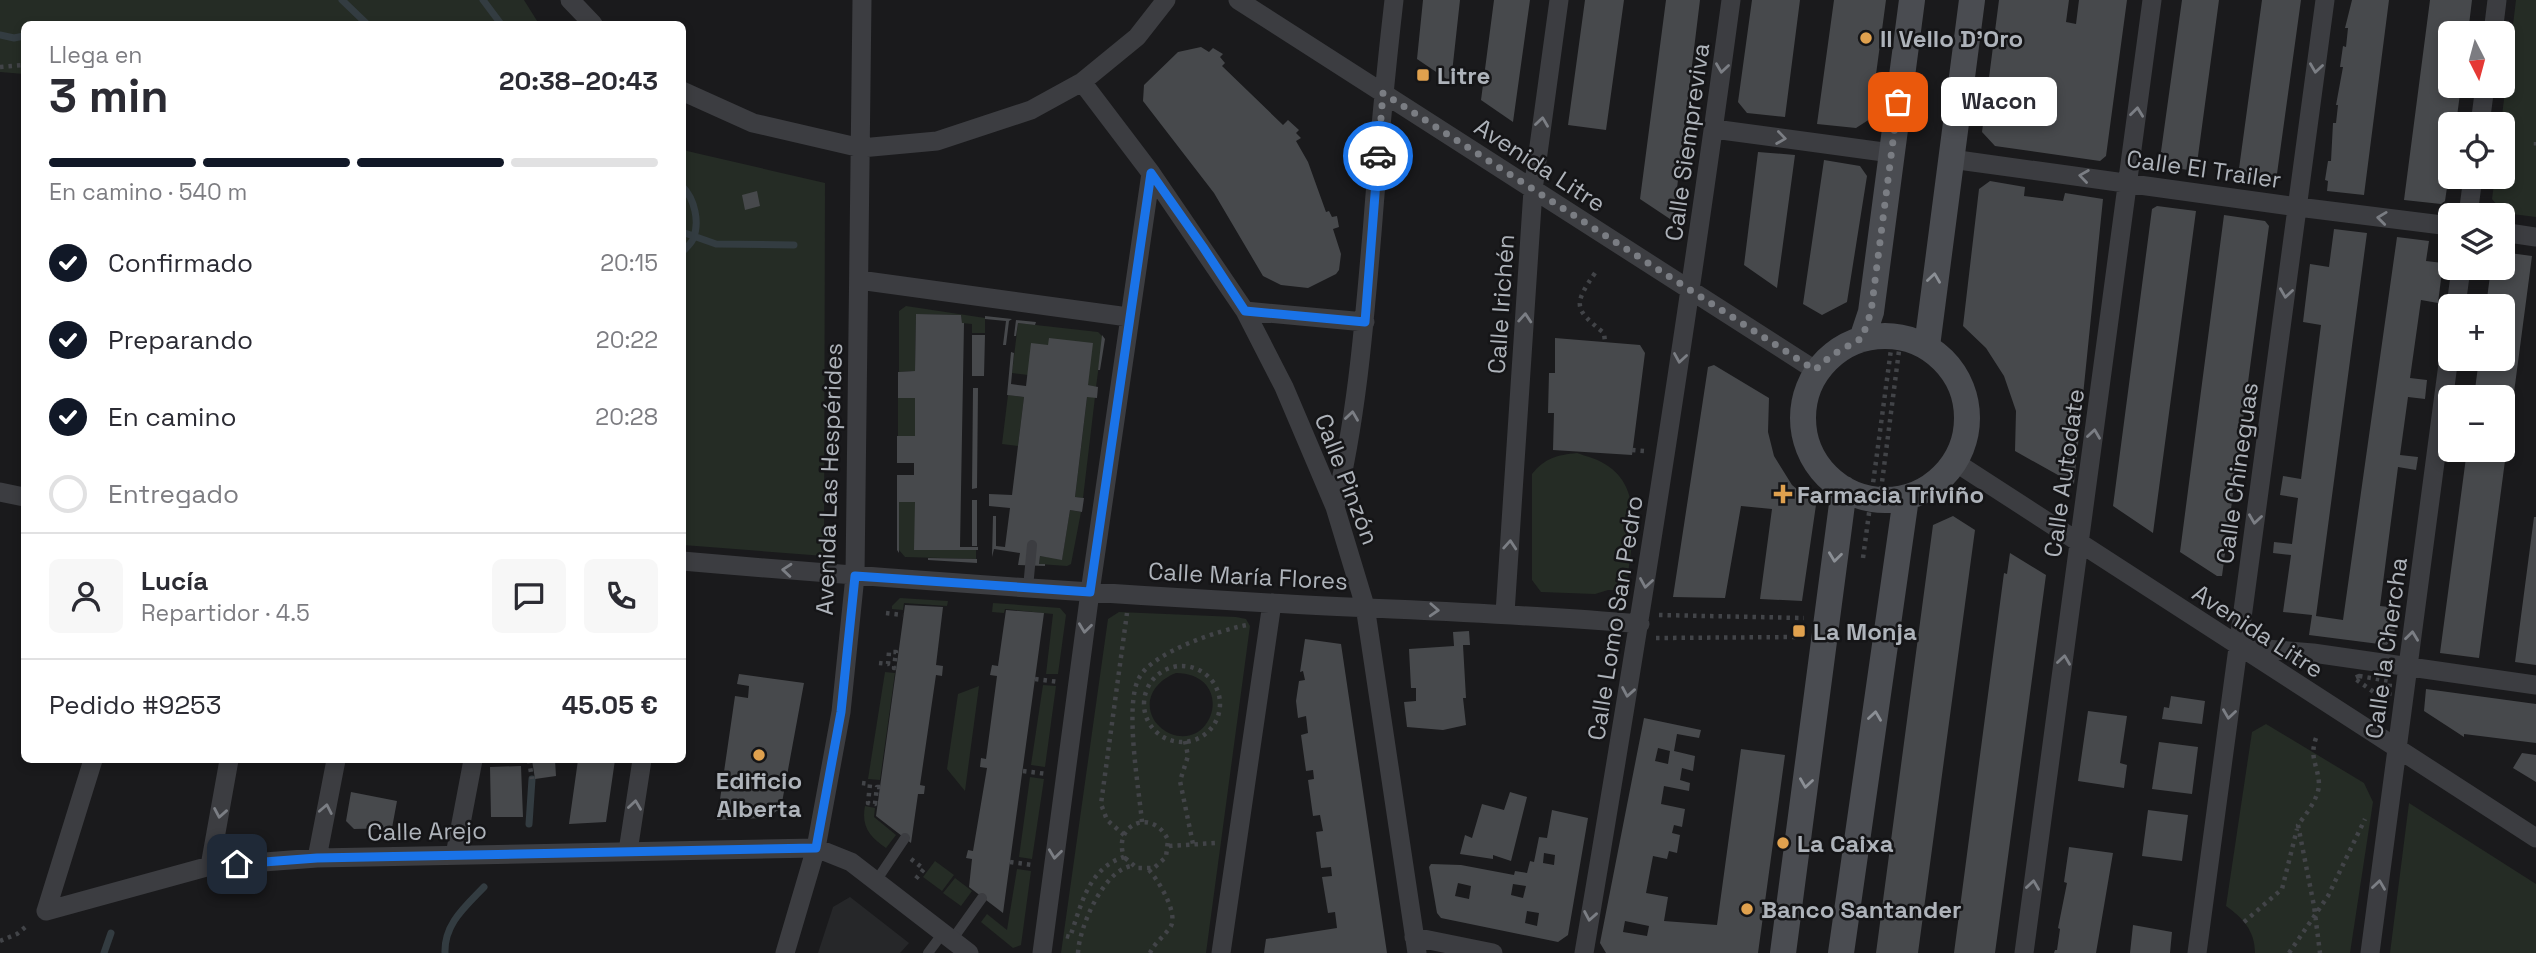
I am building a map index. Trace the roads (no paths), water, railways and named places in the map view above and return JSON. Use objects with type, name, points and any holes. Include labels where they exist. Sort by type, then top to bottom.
[{"type":"street","points":[[570,0],[590,21]]},
{"type":"street","name":"Avenida Las Hespérides","points":[[785,953],[816,848],[841,712],[855,576],[862,0]]},
{"type":"street","points":[[686,93],[753,123],[861,148],[937,141],[1031,110],[1082,82],[1137,37],[1166,0]]},
{"type":"street","name":"Avenida Litre","points":[[1238,0],[1815,370]]},
{"type":"street","points":[[1335,507],[1346,461],[1365,322],[1383,93],[1394,0]]},
{"type":"street","name":"Calle Irichén","points":[[1505,613],[1533,190],[1559,0]]},
{"type":"street","name":"Calle Siempreviva","points":[[1691,290],[1731,0]]},
{"type":"street","points":[[1862,338],[1871,312],[1912,0]]},
{"type":"street","points":[[1927,346],[1972,0]]},
{"type":"street","name":"Calle Autodate","points":[[2024,953],[2152,0]]},
{"type":"street","name":"Calle Chineguas","points":[[2197,953],[2325,0]]},
{"type":"street","points":[[2494,21],[2497,0]]},
{"type":"street","name":"Calle Pinzón","points":[[1082,82],[1151,173],[1245,311],[1284,387],[1335,507],[1365,606],[1415,945]]},
{"type":"street","points":[[1714,129],[1891,153]]},
{"type":"street","name":"Calle El Trailer","points":[[1951,159],[2438,224]]},
{"type":"street","points":[[1042,953],[1128,317],[1151,173]]},
{"type":"street","points":[[2515,235],[2536,237]]},
{"type":"street","points":[[859,279],[1128,317]]},
{"type":"street","name":"Calle Lomo San Pedro","points":[[1584,953],[1647,631],[1691,290]]},
{"type":"street","points":[[1245,311],[1365,322]]},
{"type":"street","points":[[1897,331],[1927,346],[1944,360],[1964,390],[1968,428],[1955,462],[1933,485],[1906,498],[1875,498],[1844,489],[1825,474],[1807,445],[1803,411],[1815,370],[1832,355],[1862,338],[1897,331]]},
{"type":"street","name":"Calle la Chercha","points":[[2370,953],[2447,371]]},
{"type":"street","name":"Avenida Litre","points":[[1955,462],[2536,838]]},
{"type":"street","points":[[1783,953],[1844,489]]},
{"type":"street","points":[[0,492],[21,496]]},
{"type":"street","points":[[1841,953],[1906,498]]},
{"type":"street","name":"Calle María Flores","points":[[686,561],[1090,592],[1505,613],[1647,631]]},
{"type":"street","points":[[1221,953],[1272,603]]},
{"type":"street","points":[[2238,647],[2313,653],[2536,685]]},
{"type":"street","name":"Calle Arejo","points":[[92,763],[46,911],[210,866],[317,858],[816,848]]},
{"type":"street","points":[[210,866],[228,763]]},
{"type":"street","points":[[317,858],[335,763]]},
{"type":"street","points":[[455,855],[472,763]]},
{"type":"street","points":[[628,851],[642,763]]},
{"type":"street","points":[[816,848],[851,862],[969,953]]},
{"type":"street","points":[[1415,945],[1493,953]]},
{"type":"lane","points":[[1028,588],[1032,545]]},
{"type":"lane","points":[[876,881],[905,838]]},
{"type":"lane","points":[[928,953],[948,936],[982,898]]},
{"type":"waterway","points":[[342,0],[364,21]]},
{"type":"waterway","points":[[483,0],[499,21]]},
{"type":"waterway","points":[[0,35],[21,37]]},
{"type":"waterway","points":[[686,191],[693,204],[696,219],[695,233],[686,248]]},
{"type":"waterway","points":[[686,233],[716,244],[794,245]]},
{"type":"waterway","points":[[529,824],[532,779]]},
{"type":"waterway","points":[[445,953],[452,925],[484,887]]},
{"type":"waterway","points":[[104,953],[111,933]]},
{"type":"place","name":"Il Vello D'Oro","points":[[1866,38]]},
{"type":"place","name":"Litre","points":[[1423,75]]},
{"type":"place","name":"Wacon","points":[[1898,102]]},
{"type":"place","name":"Farmacia Triviño","points":[[1783,494]]},
{"type":"place","name":"La Monja","points":[[1799,631]]},
{"type":"place","name":"Edificio Alberta","points":[[759,755]]},
{"type":"place","name":"La Caixa","points":[[1783,843]]},
{"type":"place","name":"Banco Santander","points":[[1747,909]]}]
